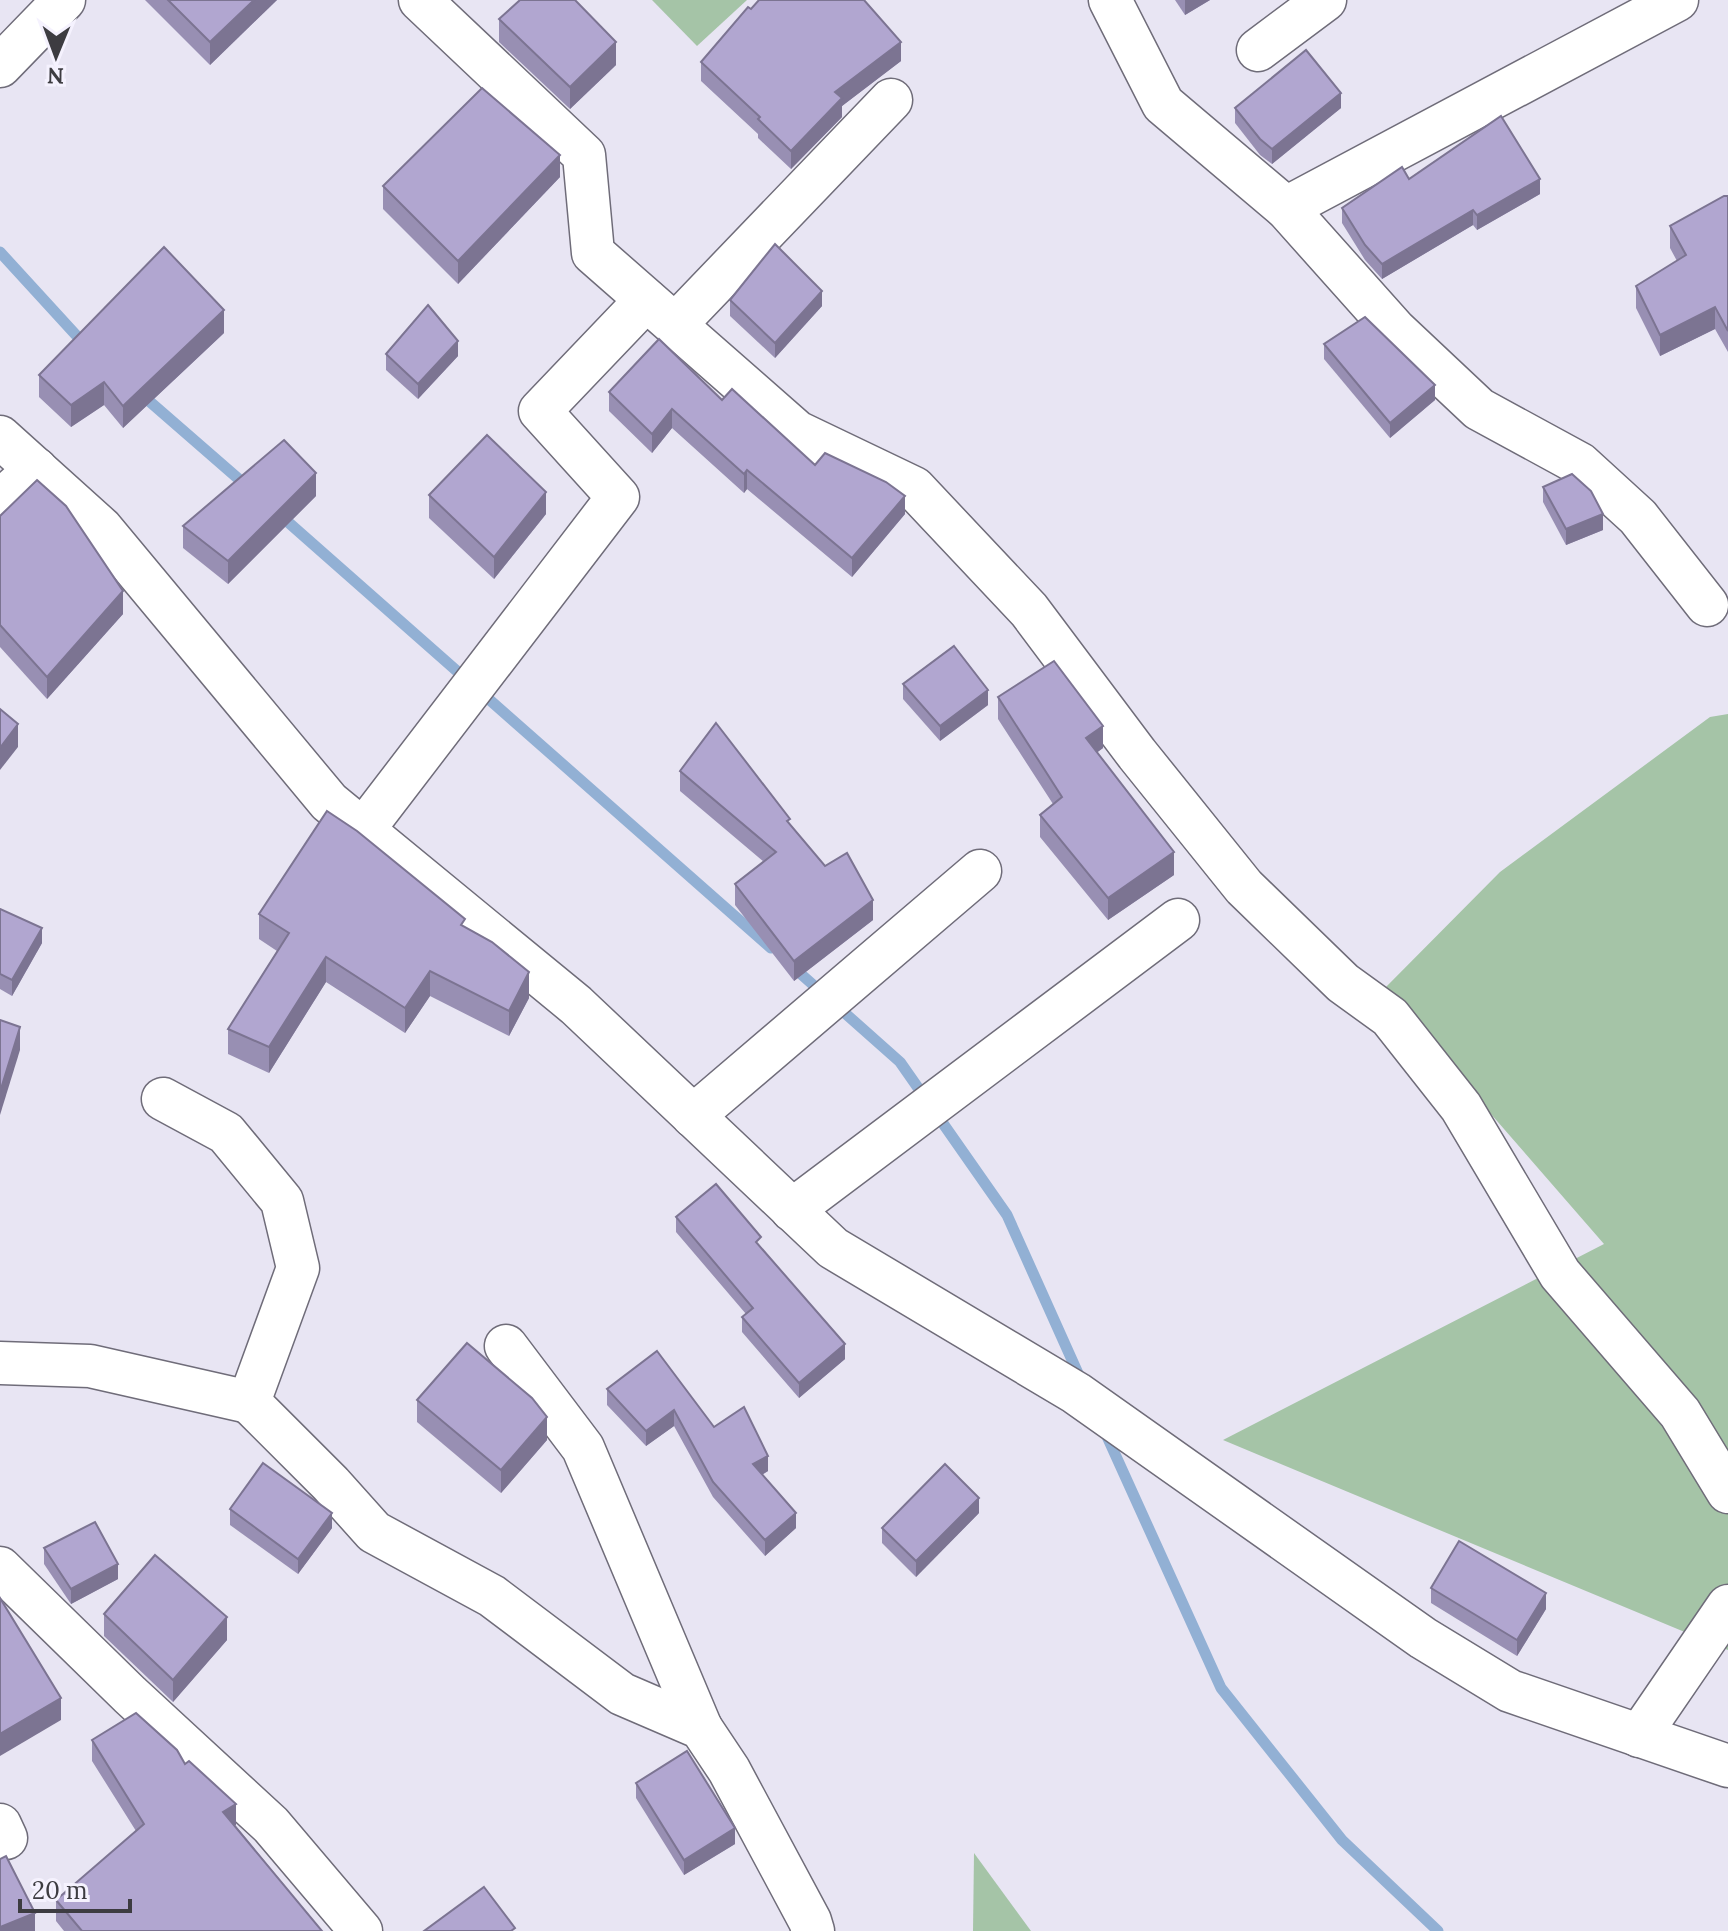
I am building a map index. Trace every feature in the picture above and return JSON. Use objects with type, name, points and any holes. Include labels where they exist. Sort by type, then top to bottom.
[{"type":"street","points":[[0,66],[64,0]]},
{"type":"street","points":[[420,0],[584,155],[593,253],[797,432],[914,488],[1029,610],[1137,754],[1244,887],[1343,983],[1390,1017],[1461,1107],[1560,1274],[1680,1413],[1728,1492]]},
{"type":"street","points":[[1110,0],[1163,104],[1286,208],[1395,330],[1479,409],[1580,464],[1638,517],[1707,605]]},
{"type":"street","points":[[1258,50],[1325,0]]},
{"type":"street","points":[[1286,208],[1677,0]]},
{"type":"street","points":[[363,830],[618,497],[540,411],[660,313],[891,100]]},
{"type":"street","points":[[0,437],[101,528],[329,802],[576,1005],[833,1248],[1076,1393],[1423,1638],[1510,1691],[1728,1766]]},
{"type":"street","points":[[0,501],[36,469]]},
{"type":"street","points":[[693,1116],[980,871]]},
{"type":"street","points":[[792,1210],[1178,920]]},
{"type":"street","points":[[163,1099],[226,1133],[282,1201],[298,1268],[249,1402]]},
{"type":"street","points":[[506,1346],[583,1448],[701,1728],[729,1770],[813,1931]]},
{"type":"street","points":[[0,1363],[90,1366],[249,1402],[374,1532],[492,1596],[622,1694],[701,1728]]},
{"type":"street","points":[[0,1568],[130,1695],[271,1825],[361,1931]]},
{"type":"street","points":[[1639,1736],[1728,1606]]},
{"type":"green space","points":[[652,0],[747,0],[697,46]]},
{"type":"green space","points":[[1728,714],[1728,1650],[1223,1440],[1604,1244],[1383,990],[1500,872],[1710,717]]},
{"type":"green space","points":[[974,1853],[1031,1931],[973,1931]]},
{"type":"building","points":[[168,0],[254,0],[210,42]]},
{"type":"building","points":[[520,0],[575,0],[616,42],[570,87],[499,19]]},
{"type":"building","points":[[759,0],[864,0],[901,42],[835,92],[842,98],[791,151],[701,62],[748,7],[751,9]]},
{"type":"building","points":[[1306,50],[1341,93],[1272,149],[1235,108]]},
{"type":"building","points":[[482,88],[560,155],[458,261],[383,186]]},
{"type":"building","points":[[1501,116],[1540,179],[1477,215],[1473,210],[1382,264],[1365,245],[1342,208],[1402,167],[1409,179]]},
{"type":"building","points":[[1728,196],[1728,331],[1715,307],[1660,335],[1636,286],[1686,255],[1670,226]]},
{"type":"building","points":[[775,244],[822,291],[775,343],[730,300]]},
{"type":"building","points":[[164,247],[224,310],[123,406],[104,382],[71,405],[39,375]]},
{"type":"building","points":[[428,305],[458,341],[418,384],[386,354]]},
{"type":"building","points":[[1365,317],[1435,385],[1390,423],[1324,344]]},
{"type":"building","points":[[659,339],[722,400],[732,389],[815,465],[825,453],[886,482],[905,496],[852,558],[747,470],[744,474],[672,409],[652,434],[609,392]]},
{"type":"building","points":[[487,435],[546,492],[494,557],[429,495]]},
{"type":"building","points":[[284,440],[316,473],[228,561],[183,526]]},
{"type":"building","points":[[1572,474],[1591,491],[1603,514],[1566,529],[1543,487]]},
{"type":"building","points":[[37,480],[66,506],[123,591],[47,677],[0,625],[0,516]]},
{"type":"building","points":[[954,646],[988,690],[940,726],[903,684]]},
{"type":"building","points":[[1054,661],[1103,726],[1086,738],[1174,852],[1108,898],[1040,815],[1062,797],[998,697]]},
{"type":"building","points":[[0,709],[18,724],[0,748]]},
{"type":"building","points":[[716,723],[790,819],[787,821],[825,866],[847,853],[873,900],[794,961],[735,884],[776,852],[680,771]]},
{"type":"building","points":[[327,811],[357,831],[465,919],[461,925],[492,942],[529,972],[509,1011],[430,971],[405,1008],[326,957],[269,1047],[228,1029],[289,933],[259,914]]},
{"type":"building","points":[[0,909],[42,928],[12,980],[0,974]]},
{"type":"building","points":[[0,1020],[20,1027],[0,1092]]},
{"type":"building","points":[[716,1184],[761,1237],[756,1242],[845,1344],[799,1383],[742,1317],[753,1308],[676,1217]]},
{"type":"building","points":[[467,1343],[532,1398],[547,1417],[501,1470],[417,1400]]},
{"type":"building","points":[[657,1351],[714,1427],[744,1407],[768,1456],[753,1464],[796,1513],[765,1540],[713,1482],[674,1410],[646,1431],[607,1389]]},
{"type":"building","points":[[263,1463],[332,1513],[298,1559],[230,1509]]},
{"type":"building","points":[[945,1464],[979,1498],[916,1561],[882,1528]]},
{"type":"building","points":[[95,1522],[118,1564],[71,1589],[44,1548]]},
{"type":"building","points":[[1459,1541],[1546,1593],[1517,1640],[1431,1588]]},
{"type":"building","points":[[155,1555],[227,1617],[173,1680],[104,1614]]},
{"type":"building","points":[[0,1598],[61,1698],[0,1734]]},
{"type":"building","points":[[136,1713],[177,1750],[185,1764],[189,1761],[236,1804],[223,1812],[322,1931],[82,1931],[56,1900],[144,1824],[92,1740]]},
{"type":"building","points":[[687,1751],[735,1828],[684,1860],[636,1783]]},
{"type":"building","points":[[6,1856],[35,1913],[0,1927],[0,1859]]},
{"type":"building","points":[[484,1887],[515,1928],[511,1931],[424,1931]]},
{"type":"waterway","points":[[0,252],[86,346]]},
{"type":"waterway","points":[[141,394],[249,488]]},
{"type":"waterway","points":[[280,515],[771,948]]},
{"type":"waterway","points":[[793,967],[900,1062],[1007,1215],[1081,1380]]},
{"type":"waterway","points":[[1105,1432],[1221,1688],[1342,1840],[1438,1931]]}]
